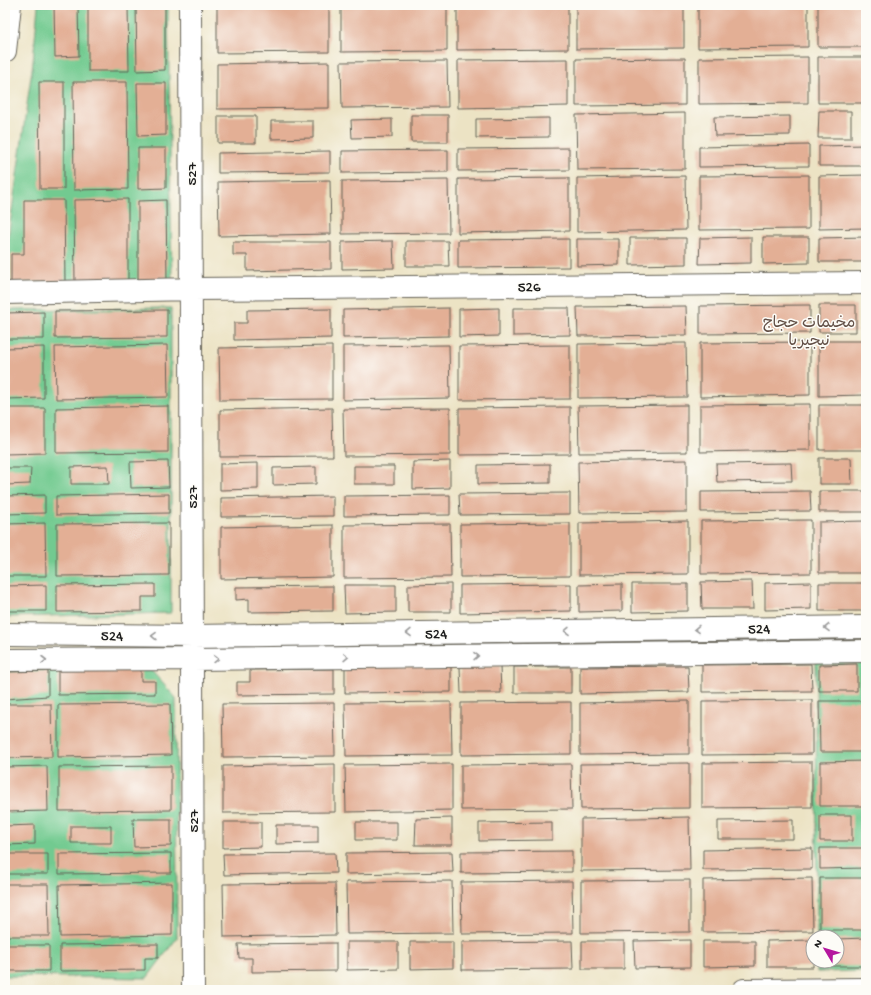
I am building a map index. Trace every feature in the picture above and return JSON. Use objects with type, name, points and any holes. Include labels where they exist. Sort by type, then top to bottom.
[{"type":"street","points":[[5,51],[10,5]]},
{"type":"street","name":"527","points":[[190,5],[193,990]]},
{"type":"street","name":"526","points":[[5,292],[866,283]]},
{"type":"street","name":"524","points":[[5,634],[193,636],[866,627]]},
{"type":"street","name":"524","points":[[5,660],[866,651]]},
{"type":"street","points":[[744,990],[866,989]]},
{"type":"green space","points":[[38,5],[168,5],[172,284],[5,284],[5,260],[33,62]]},
{"type":"green space","points":[[171,308],[171,613],[5,617],[5,310]]},
{"type":"green space","points":[[816,661],[866,661],[866,971],[817,972],[817,969],[845,969],[845,929],[817,929]]},
{"type":"green space","points":[[149,668],[176,698],[177,938],[147,978],[5,976],[5,670]]},
{"type":"building","points":[[54,5],[78,5],[79,56],[55,57]]},
{"type":"building","points":[[88,5],[128,5],[129,71],[88,71]]},
{"type":"building","points":[[136,5],[165,5],[165,70],[137,71]]},
{"type":"building","points":[[217,5],[329,5],[329,52],[217,53]]},
{"type":"building","points":[[341,5],[447,5],[447,51],[341,52]]},
{"type":"building","points":[[457,5],[568,5],[568,49],[457,50]]},
{"type":"building","points":[[576,5],[684,5],[684,48],[576,49]]},
{"type":"building","points":[[698,5],[808,5],[808,47],[698,48]]},
{"type":"building","points":[[818,5],[866,5],[866,47],[818,47]]},
{"type":"building","points":[[808,57],[808,103],[699,104],[699,58]]},
{"type":"building","points":[[818,57],[866,57],[866,103],[818,103]]},
{"type":"building","points":[[685,58],[685,105],[576,106],[576,59]]},
{"type":"building","points":[[568,59],[568,106],[458,108],[458,60]]},
{"type":"building","points":[[447,61],[448,107],[342,108],[341,62]]},
{"type":"building","points":[[329,62],[329,108],[217,109],[217,64]]},
{"type":"building","points":[[39,82],[64,82],[64,189],[40,189]]},
{"type":"building","points":[[73,82],[127,82],[128,189],[74,190]]},
{"type":"building","points":[[137,83],[166,83],[166,135],[138,136]]},
{"type":"building","points":[[819,111],[851,111],[851,138],[818,138]]},
{"type":"building","points":[[685,113],[685,169],[577,170],[576,115]]},
{"type":"building","points":[[411,115],[448,115],[448,142],[411,142]]},
{"type":"building","points":[[218,116],[256,116],[256,143],[218,143]]},
{"type":"building","points":[[790,116],[790,135],[715,136],[714,117]]},
{"type":"building","points":[[549,118],[549,137],[476,138],[476,119]]},
{"type":"building","points":[[392,119],[392,137],[352,138],[351,120]]},
{"type":"building","points":[[271,121],[313,121],[313,138],[271,139]]},
{"type":"building","points":[[809,145],[809,166],[699,167],[699,147]]},
{"type":"building","points":[[866,145],[866,166],[819,166],[819,146]]},
{"type":"building","points":[[138,148],[166,148],[166,188],[138,189]]},
{"type":"building","points":[[569,148],[569,170],[458,171],[458,149]]},
{"type":"building","points":[[448,150],[448,172],[342,173],[342,151]]},
{"type":"building","points":[[330,151],[330,172],[218,173],[218,153]]},
{"type":"building","points":[[809,175],[809,229],[699,230],[699,176]]},
{"type":"building","points":[[866,175],[866,228],[819,229],[819,176]]},
{"type":"building","points":[[685,176],[686,230],[577,232],[577,178]]},
{"type":"building","points":[[569,178],[569,231],[458,233],[458,179]]},
{"type":"building","points":[[330,180],[331,234],[219,236],[218,182]]},
{"type":"building","points":[[448,180],[449,233],[342,234],[342,181]]},
{"type":"building","points":[[128,199],[128,282],[75,283],[74,200]]},
{"type":"building","points":[[24,200],[64,200],[65,282],[11,283],[11,254],[24,254]]},
{"type":"building","points":[[166,200],[167,281],[138,281],[138,201]]},
{"type":"building","points":[[751,237],[751,263],[699,264],[700,238]]},
{"type":"building","points":[[763,237],[809,237],[809,263],[763,264]]},
{"type":"building","points":[[866,237],[866,262],[819,262],[819,238]]},
{"type":"building","points":[[630,238],[686,238],[686,264],[630,265]]},
{"type":"building","points":[[569,239],[569,267],[458,268],[458,240]]},
{"type":"building","points":[[577,239],[619,239],[619,265],[577,266]]},
{"type":"building","points":[[393,241],[394,268],[342,269],[342,242]]},
{"type":"building","points":[[406,241],[448,241],[449,266],[406,266]]},
{"type":"building","points":[[233,242],[331,242],[331,269],[247,271],[247,255],[233,255]]},
{"type":"building","points":[[810,305],[810,333],[700,334],[700,306]]},
{"type":"building","points":[[819,305],[856,305],[856,332],[819,332]]},
{"type":"building","points":[[686,306],[687,335],[578,336],[577,307]]},
{"type":"building","points":[[449,308],[449,336],[343,338],[343,310]]},
{"type":"building","points":[[499,308],[499,336],[459,337],[459,309]]},
{"type":"building","points":[[513,308],[569,308],[570,335],[513,336]]},
{"type":"building","points":[[331,309],[331,338],[234,340],[234,323],[247,323],[247,310]]},
{"type":"building","points":[[167,310],[167,337],[55,338],[55,311]]},
{"type":"building","points":[[44,312],[44,339],[5,339],[5,313]]},
{"type":"building","points":[[819,341],[866,341],[866,395],[819,396]]},
{"type":"building","points":[[810,342],[810,395],[700,397],[700,343]]},
{"type":"building","points":[[686,343],[687,397],[578,398],[578,344]]},
{"type":"building","points":[[167,345],[168,397],[56,399],[55,347]]},
{"type":"building","points":[[449,345],[450,398],[343,400],[343,346]]},
{"type":"building","points":[[570,345],[570,399],[459,400],[459,346]]},
{"type":"building","points":[[332,346],[332,399],[220,400],[219,348]]},
{"type":"building","points":[[44,347],[44,398],[5,399],[5,348]]},
{"type":"building","points":[[810,404],[810,450],[700,452],[700,405]]},
{"type":"building","points":[[687,405],[687,452],[579,453],[578,406]]},
{"type":"building","points":[[819,405],[866,405],[866,450],[819,450]]},
{"type":"building","points":[[168,406],[168,452],[56,453],[56,408]]},
{"type":"building","points":[[570,407],[570,454],[459,455],[459,408]]},
{"type":"building","points":[[5,408],[45,408],[45,453],[5,454]]},
{"type":"building","points":[[332,408],[333,456],[220,457],[220,410]]},
{"type":"building","points":[[450,408],[450,455],[344,456],[343,409]]},
{"type":"building","points":[[819,458],[851,458],[852,484],[819,484]]},
{"type":"building","points":[[687,460],[687,512],[579,513],[578,462]]},
{"type":"building","points":[[168,461],[169,487],[131,488],[130,462]]},
{"type":"building","points":[[450,461],[450,488],[413,489],[413,462]]},
{"type":"building","points":[[258,463],[258,489],[220,490],[220,464]]},
{"type":"building","points":[[791,463],[792,481],[717,482],[716,464]]},
{"type":"building","points":[[550,464],[550,483],[478,484],[478,465]]},
{"type":"building","points":[[108,466],[109,484],[71,484],[71,467]]},
{"type":"building","points":[[354,466],[394,466],[394,484],[354,484]]},
{"type":"building","points":[[316,467],[316,484],[273,485],[273,468]]},
{"type":"building","points":[[5,468],[31,468],[30,484],[5,485]]},
{"type":"building","points":[[810,491],[811,511],[701,512],[701,492]]},
{"type":"building","points":[[819,491],[866,491],[866,512],[819,512]]},
{"type":"building","points":[[570,493],[570,514],[460,515],[459,494]]},
{"type":"building","points":[[169,494],[169,513],[56,515],[56,496]]},
{"type":"building","points":[[45,495],[45,513],[5,514],[5,496]]},
{"type":"building","points":[[450,495],[450,515],[344,516],[344,496]]},
{"type":"building","points":[[333,496],[333,516],[221,517],[221,498]]},
{"type":"building","points":[[811,520],[811,573],[701,574],[701,521]]},
{"type":"building","points":[[688,521],[688,574],[579,575],[579,523]]},
{"type":"building","points":[[866,521],[866,573],[819,573],[819,522]]},
{"type":"building","points":[[45,523],[46,576],[5,576],[5,524]]},
{"type":"building","points":[[169,523],[169,575],[57,576],[57,524]]},
{"type":"building","points":[[570,523],[570,576],[460,577],[460,524]]},
{"type":"building","points":[[450,524],[451,577],[344,578],[344,525]]},
{"type":"building","points":[[333,525],[333,577],[221,579],[221,527]]},
{"type":"building","points":[[752,581],[753,609],[702,609],[701,582]]},
{"type":"building","points":[[811,582],[811,609],[765,610],[765,583]]},
{"type":"building","points":[[819,583],[866,583],[866,611],[819,611]]},
{"type":"building","points":[[155,584],[155,597],[142,597],[142,611],[57,612],[57,585]]},
{"type":"building","points":[[451,584],[451,612],[408,612],[408,585]]},
{"type":"building","points":[[571,584],[571,611],[460,613],[460,585]]},
{"type":"building","points":[[622,584],[622,611],[579,612],[579,585]]},
{"type":"building","points":[[632,584],[688,584],[688,611],[632,612]]},
{"type":"building","points":[[46,585],[46,611],[5,611],[5,586]]},
{"type":"building","points":[[344,585],[396,585],[396,612],[345,613]]},
{"type":"building","points":[[333,586],[333,611],[249,612],[249,599],[236,600],[236,587]]},
{"type":"building","points":[[811,664],[812,691],[702,692],[702,665]]},
{"type":"building","points":[[857,664],[857,691],[819,691],[819,665]]},
{"type":"building","points":[[451,666],[451,692],[345,693],[345,667]]},
{"type":"building","points":[[500,666],[501,693],[461,693],[460,667]]},
{"type":"building","points":[[688,666],[689,692],[580,694],[580,667]]},
{"type":"building","points":[[514,667],[571,667],[571,693],[514,693]]},
{"type":"building","points":[[58,669],[141,669],[141,681],[155,681],[155,694],[58,695]]},
{"type":"building","points":[[334,669],[334,694],[237,695],[237,682],[250,682],[250,670]]},
{"type":"building","points":[[48,671],[48,696],[5,699],[5,672]]},
{"type":"building","points":[[812,700],[812,754],[702,755],[702,701]]},
{"type":"building","points":[[689,701],[689,754],[580,755],[580,703]]},
{"type":"building","points":[[819,701],[866,701],[866,752],[820,752]]},
{"type":"building","points":[[451,702],[452,755],[346,756],[345,703]]},
{"type":"building","points":[[571,702],[571,754],[461,755],[461,703]]},
{"type":"building","points":[[334,703],[335,756],[223,757],[222,704]]},
{"type":"building","points":[[5,704],[51,704],[52,757],[5,758]]},
{"type":"building","points":[[170,704],[171,755],[58,757],[58,705]]},
{"type":"building","points":[[866,761],[866,806],[820,806],[820,762]]},
{"type":"building","points":[[812,762],[812,807],[702,808],[702,763]]},
{"type":"building","points":[[689,763],[689,808],[581,809],[580,764]]},
{"type":"building","points":[[335,764],[335,812],[223,813],[223,766]]},
{"type":"building","points":[[452,764],[452,810],[346,812],[345,765]]},
{"type":"building","points":[[571,764],[572,809],[461,810],[461,765]]},
{"type":"building","points":[[47,766],[48,811],[5,812],[5,767]]},
{"type":"building","points":[[171,766],[171,810],[59,811],[59,767]]},
{"type":"building","points":[[820,815],[852,815],[852,841],[820,841]]},
{"type":"building","points":[[689,817],[690,870],[581,871],[581,819]]},
{"type":"building","points":[[452,818],[452,845],[415,845],[416,819]]},
{"type":"building","points":[[133,819],[171,819],[171,846],[134,847]]},
{"type":"building","points":[[793,820],[793,839],[718,839],[718,821]]},
{"type":"building","points":[[223,822],[261,822],[261,847],[223,848]]},
{"type":"building","points":[[356,822],[397,822],[397,840],[356,840]]},
{"type":"building","points":[[552,822],[552,840],[479,841],[479,823]]},
{"type":"building","points":[[35,825],[35,844],[5,845],[5,826]]},
{"type":"building","points":[[276,825],[318,825],[318,843],[276,844]]},
{"type":"building","points":[[71,826],[111,826],[111,843],[71,843]]},
{"type":"building","points":[[812,848],[812,869],[703,870],[703,850]]},
{"type":"building","points":[[820,848],[866,848],[866,868],[820,869]]},
{"type":"building","points":[[572,851],[572,872],[461,873],[461,852]]},
{"type":"building","points":[[452,852],[453,872],[346,874],[346,853]]},
{"type":"building","points":[[171,853],[171,873],[59,874],[59,854]]},
{"type":"building","points":[[335,853],[336,873],[224,875],[223,854]]},
{"type":"building","points":[[5,854],[48,854],[48,874],[5,874]]},
{"type":"building","points":[[812,878],[813,929],[805,929],[805,931],[703,932],[703,880]]},
{"type":"building","points":[[820,878],[866,878],[866,930],[820,929]]},
{"type":"building","points":[[690,880],[690,932],[581,933],[581,881]]},
{"type":"building","points":[[452,881],[453,933],[347,934],[346,882]]},
{"type":"building","points":[[572,881],[573,933],[462,934],[461,882]]},
{"type":"building","points":[[172,883],[172,935],[60,937],[59,885]]},
{"type":"building","points":[[335,883],[336,935],[224,937],[223,884]]},
{"type":"building","points":[[5,884],[48,884],[49,936],[5,936]]},
{"type":"building","points":[[866,938],[866,966],[845,966],[845,939]]},
{"type":"building","points":[[690,940],[690,967],[635,968],[634,941]]},
{"type":"building","points":[[805,940],[805,967],[767,967],[767,941]]},
{"type":"building","points":[[572,941],[573,969],[462,970],[462,942]]},
{"type":"building","points":[[582,941],[624,941],[624,969],[582,969]]},
{"type":"building","points":[[703,941],[755,941],[755,966],[703,967]]},
{"type":"building","points":[[347,942],[398,942],[398,969],[347,970]]},
{"type":"building","points":[[410,942],[453,942],[453,968],[410,969]]},
{"type":"building","points":[[336,943],[336,971],[252,972],[252,958],[239,958],[238,944]]},
{"type":"building","points":[[158,944],[158,958],[145,958],[145,970],[60,971],[60,945]]},
{"type":"building","points":[[5,945],[49,945],[49,971],[5,971]]},
{"type":"district","name":"مخيمات حجاج نيجيريا","points":[[809,330]]}]
